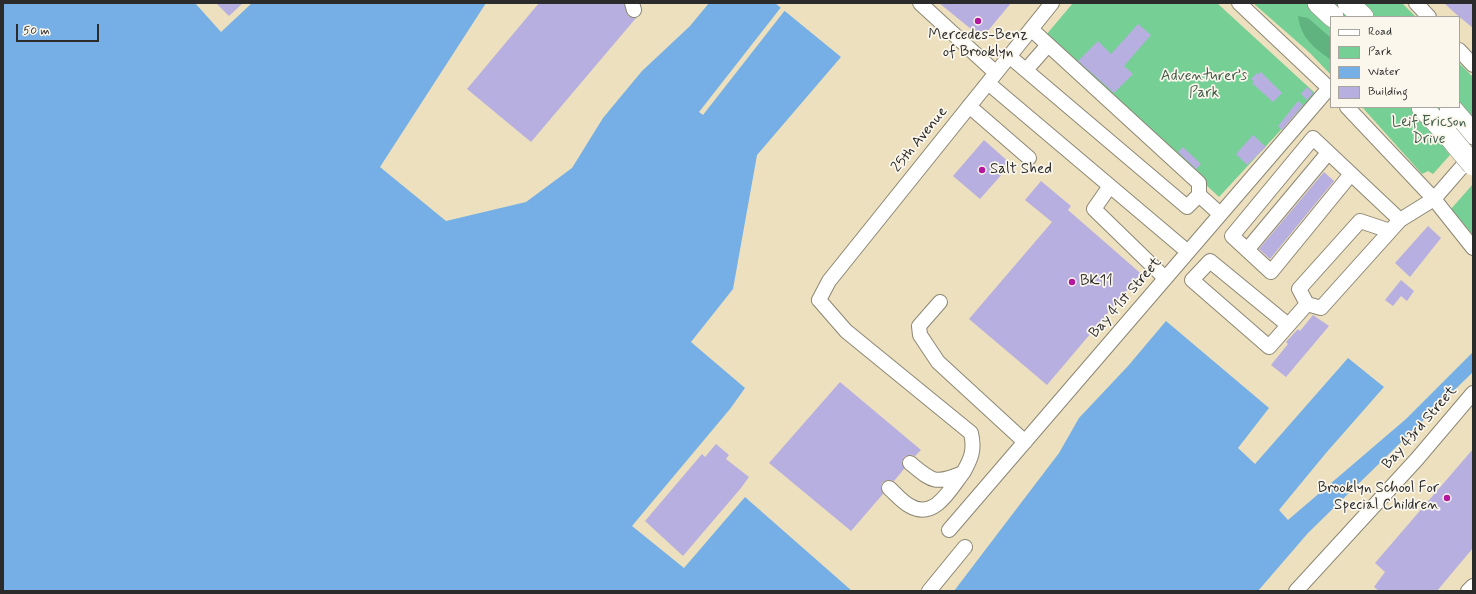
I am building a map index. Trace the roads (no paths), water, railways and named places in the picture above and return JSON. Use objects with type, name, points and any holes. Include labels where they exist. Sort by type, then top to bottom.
[{"type":"highway","points":[[1318,3],[1331,16]]},
{"type":"highway","points":[[1348,3],[1362,16]]},
{"type":"highway","points":[[1423,108],[1473,165]]},
{"type":"highway","points":[[1454,112],[1473,134]]},
{"type":"street","points":[[920,3],[992,78],[1110,186],[1188,252]]},
{"type":"street","name":"25th Avenue","points":[[963,473],[973,453],[971,433],[846,331],[819,300],[829,280],[1052,3]]},
{"type":"street","points":[[1239,3],[1330,89]]},
{"type":"street","points":[[1416,3],[1428,16]]},
{"type":"street","points":[[1010,56],[1187,207],[1199,195],[1199,183],[1031,29]]},
{"type":"street","points":[[1026,70],[1048,45]]},
{"type":"street","points":[[1460,51],[1473,65]]},
{"type":"street","name":"Bay 41st Street","points":[[949,530],[1220,214],[1330,89]]},
{"type":"street","points":[[969,106],[1029,158]]},
{"type":"street","points":[[1348,108],[1434,199],[1473,248]]},
{"type":"street","points":[[1351,174],[1271,272],[1232,236],[1313,138],[1400,220]]},
{"type":"street","points":[[1247,250],[1328,153]]},
{"type":"street","points":[[1390,231],[1360,221],[1299,290],[1307,304],[1322,308],[1400,220],[1434,199],[1473,154]]},
{"type":"street","points":[[1110,186],[1094,209],[1165,278]]},
{"type":"street","points":[[1199,195],[1220,214]]},
{"type":"street","points":[[1288,325],[1210,260],[1192,280],[1269,347],[1307,304]]},
{"type":"street","points":[[940,302],[919,326],[920,335],[938,362],[1025,442]]},
{"type":"street","name":"Bay 43rd Street","points":[[1296,591],[1417,459],[1473,394]]},
{"type":"street","points":[[910,463],[931,480],[952,478],[963,473]]},
{"type":"street","points":[[888,488],[909,506],[919,510],[926,510],[943,499],[963,473]]},
{"type":"street","points":[[929,591],[965,547]]},
{"type":"street","points":[[1468,591],[1473,586]]},
{"type":"water","points":[[3,3],[195,3],[221,32],[252,3],[486,3],[380,167],[446,221],[526,202],[572,168],[603,118],[642,71],[690,26],[709,3],[775,3],[841,57],[757,155],[733,289],[691,342],[745,388],[730,409],[632,526],[684,568],[745,497],[852,591],[3,591]]},
{"type":"water","points":[[1166,321],[1269,408],[1238,448],[1255,464],[1348,358],[1384,387],[1326,453],[1279,510],[1288,520],[1406,419],[1473,352],[1473,372],[1308,533],[1258,591],[954,591],[1059,453],[1079,418],[1128,366]]},
{"type":"place","name":"Mercedes-Benz of Brooklyn","points":[[978,21]]},
{"type":"place","name":"Salt Shed","points":[[982,170]]},
{"type":"place","name":"BK11","points":[[1072,282]]},
{"type":"place","name":"Brooklyn School For Special Children","points":[[1447,498]]},
{"type":"park label","name":"Adventurer’s Park","points":[[1204,86]]},
{"type":"park label","name":"Leif Ericson Drive","points":[[1429,132]]}]
